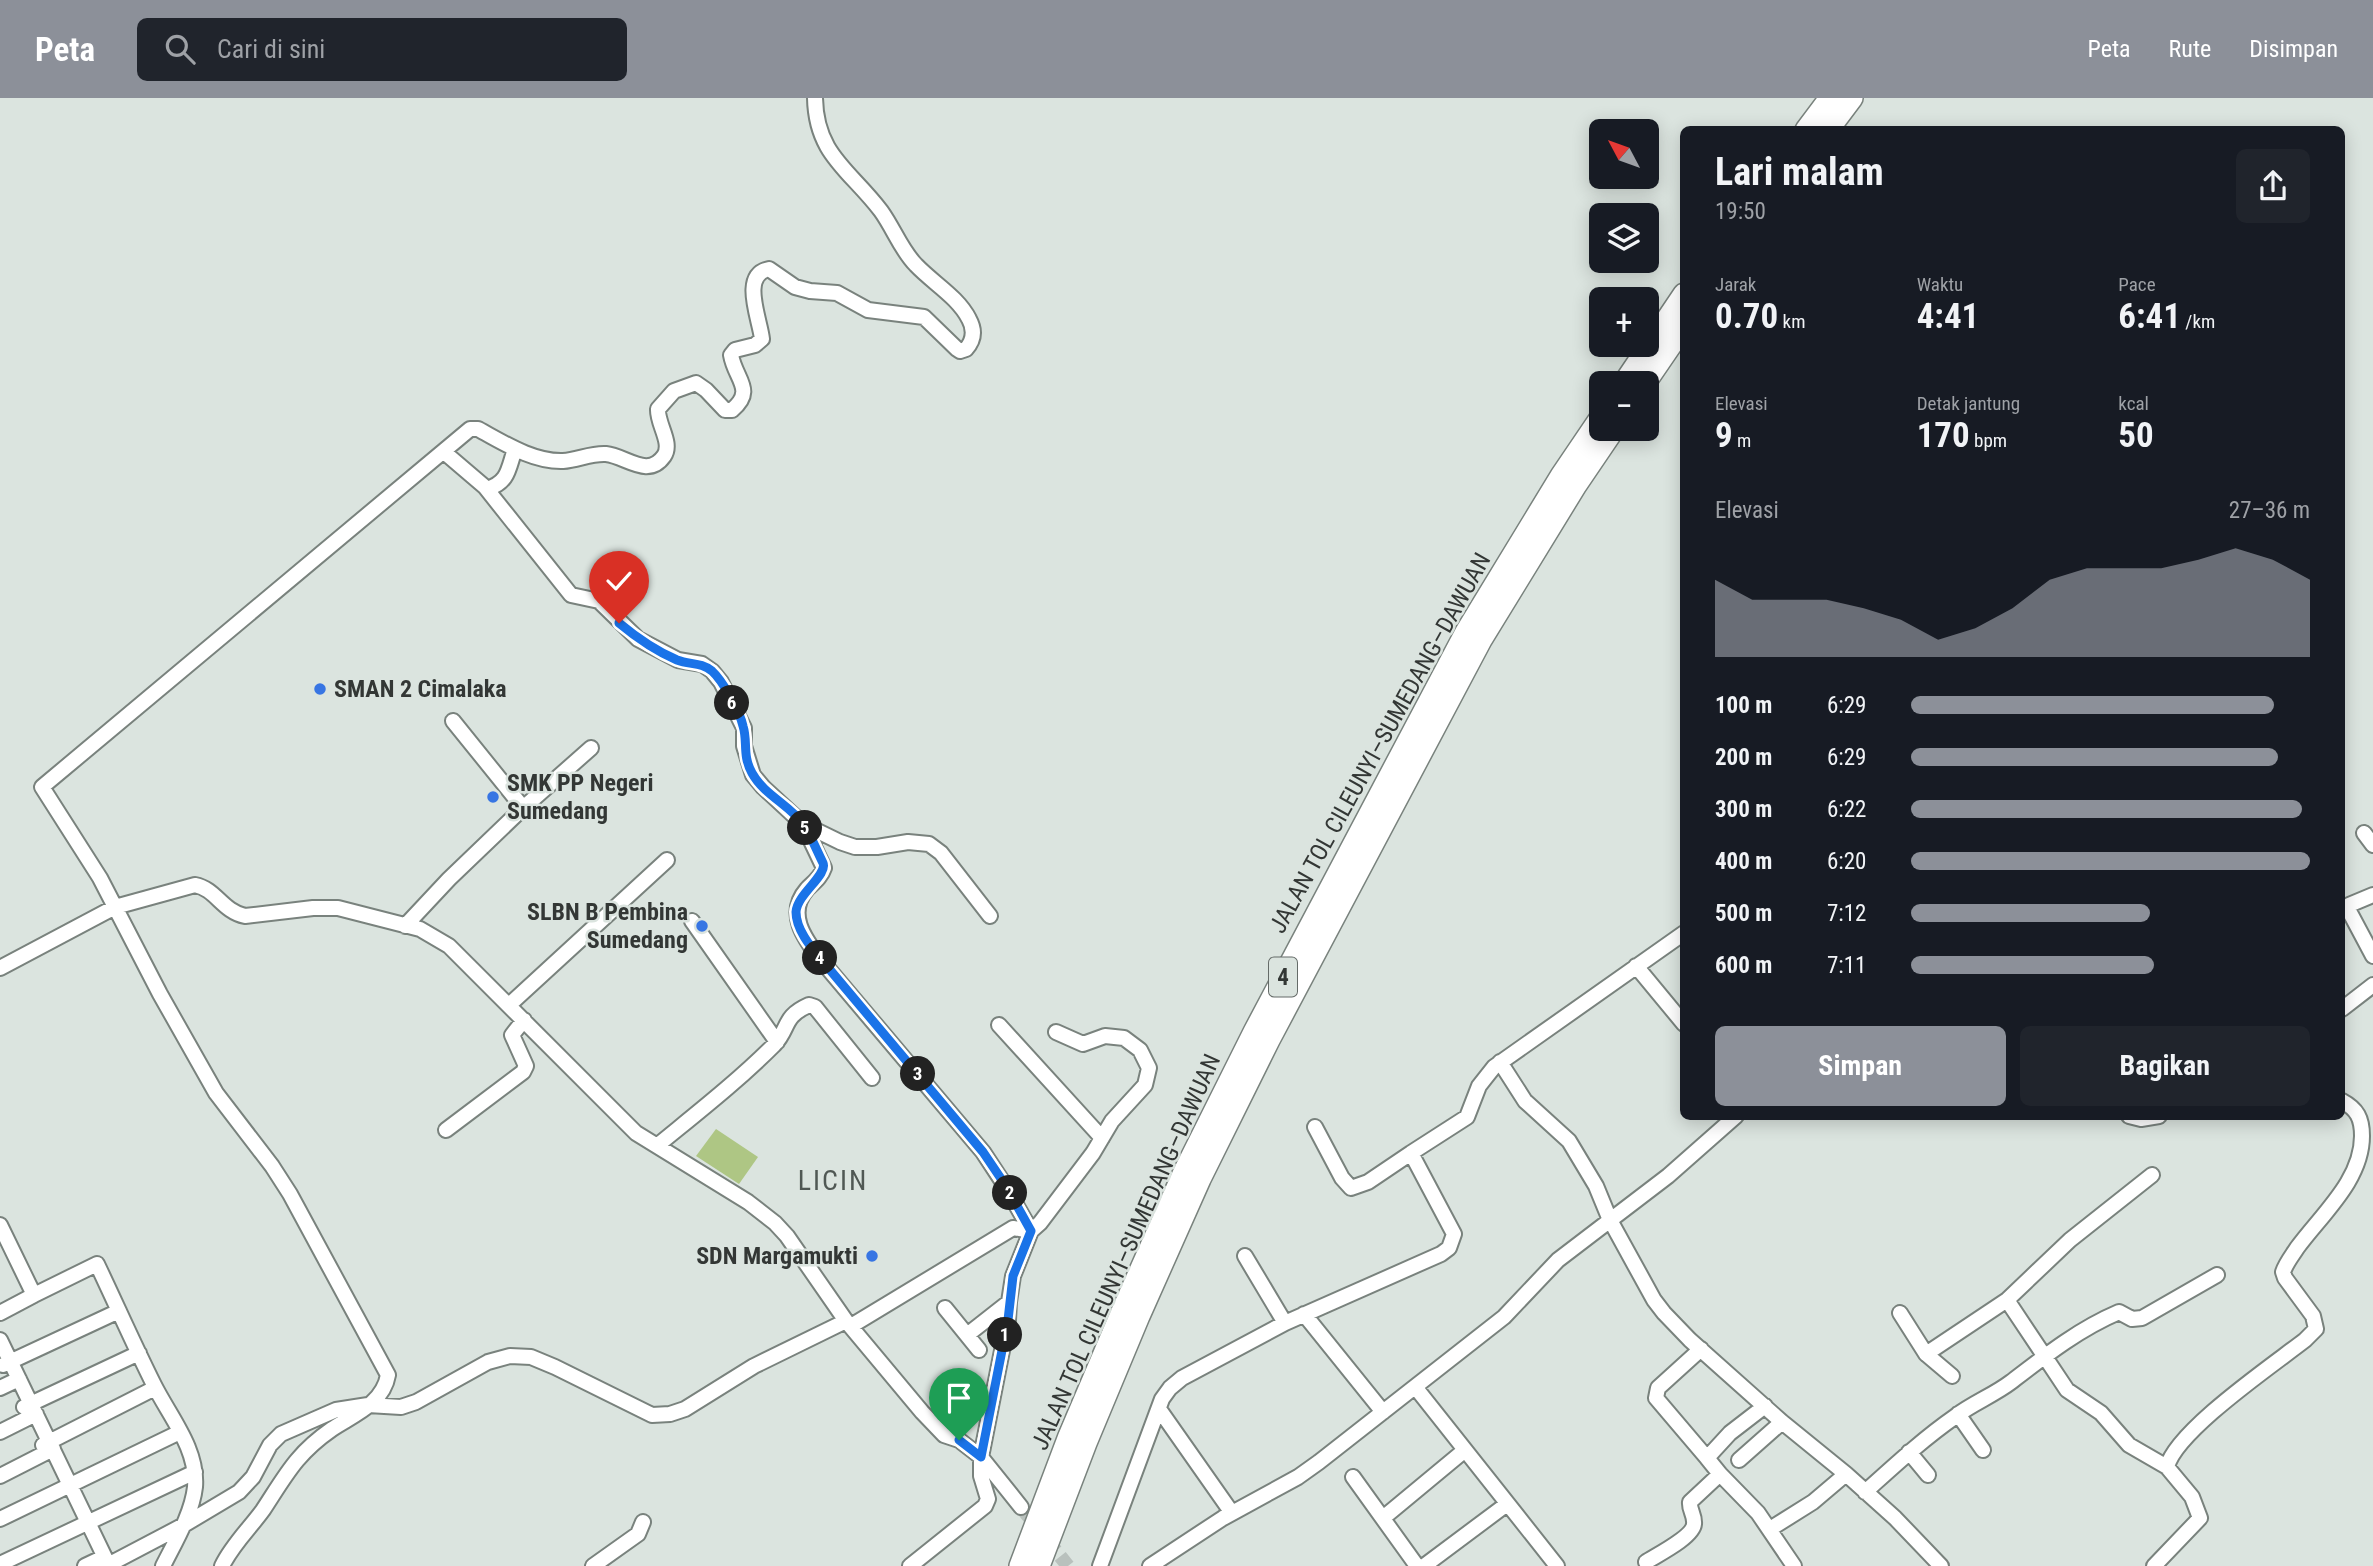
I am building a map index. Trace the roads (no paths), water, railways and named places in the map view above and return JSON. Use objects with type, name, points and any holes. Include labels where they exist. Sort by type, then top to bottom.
[{"type":"highway","points":[[1809,126],[1830,98]]},
{"type":"highway","points":[[1831,126],[1852,98]]},
{"type":"highway","points":[[1632,371],[1680,300]]},
{"type":"highway","points":[[1653,371],[1680,332]]},
{"type":"highway","name":"JALAN TOL CILEUNYI–SUMEDANG–DAWUAN","points":[[1020,1566],[1069,1436],[1123,1309],[1184,1172],[1254,1032],[1466,632],[1589,435]]},
{"type":"highway","name":"JALAN TOL CILEUNYI–SUMEDANG–DAWUAN","points":[[1039,1566],[1139,1316],[1200,1179],[1269,1040],[1481,640],[1606,441]]},
{"type":"street","points":[[222,1566],[299,1455],[368,1405],[386,1384],[388,1376],[283,1181],[216,1093],[160,994],[100,878],[42,787],[473,428],[515,449],[551,460],[565,461],[603,454],[646,467],[656,464],[667,451],[658,409],[674,391],[696,383],[725,410],[732,410],[742,400],[744,392],[731,355],[735,350],[755,345],[762,339],[754,303],[754,286],[756,276],[765,270],[774,271],[796,286],[810,291],[837,293],[868,310],[882,314],[924,317],[960,351],[968,347],[973,329],[963,309],[916,265],[881,212],[828,150],[815,116],[815,98]]},
{"type":"street","points":[[487,489],[496,486],[506,477],[515,449]]},
{"type":"street","points":[[444,452],[487,489],[571,595],[599,601],[638,639],[678,660],[702,664],[717,676],[744,728],[744,746],[753,775],[803,824],[840,842],[855,846],[868,848],[908,842],[929,844],[941,853],[990,916]]},
{"type":"street","points":[[453,721],[522,809]]},
{"type":"street","points":[[405,926],[449,879],[522,809],[591,748]]},
{"type":"street","points":[[803,824],[824,868],[799,902],[796,912],[801,930],[820,958],[983,1152],[1031,1231]]},
{"type":"street","points":[[509,1005],[667,860]]},
{"type":"street","points":[[0,968],[115,907],[195,885],[205,887],[234,914],[245,916],[313,908],[338,908],[428,932],[449,946],[636,1133],[748,1202],[775,1223],[848,1323],[942,1433],[959,1440],[981,1457],[1021,1507]]},
{"type":"street","points":[[2373,895],[2349,905],[2348,909],[2373,956]]},
{"type":"street","points":[[692,921],[777,1042]]},
{"type":"street","points":[[1315,1127],[1342,1178],[1351,1188],[1368,1182],[1467,1117],[1479,1086],[1489,1070],[1680,936]]},
{"type":"street","points":[[1636,966],[1680,1019]]},
{"type":"street","points":[[2345,1007],[2373,985]]},
{"type":"street","points":[[658,1146],[777,1042],[789,1018],[802,1008],[813,1005],[872,1078]]},
{"type":"street","points":[[446,1130],[523,1072],[526,1066],[512,1035],[524,1020]]},
{"type":"street","points":[[999,1025],[1102,1138]]},
{"type":"street","points":[[910,1566],[985,1506],[988,1499],[981,1476],[981,1457],[1008,1320],[1013,1276],[1031,1231],[1051,1209],[1112,1121],[1145,1085],[1149,1068],[1140,1050],[1124,1038],[1105,1036],[1083,1044],[1056,1032]]},
{"type":"street","points":[[1500,1062],[1525,1101],[1569,1141],[1596,1186],[1609,1220],[1654,1300],[1676,1326],[1782,1422],[1895,1518],[1941,1566]]},
{"type":"street","points":[[2167,1467],[2173,1453],[2199,1424],[2316,1329],[2314,1319],[2283,1272],[2345,1186],[2359,1159],[2362,1129],[2360,1116],[2345,1103]]},
{"type":"street","points":[[1150,1566],[1232,1513],[1320,1462],[1504,1317],[1558,1260],[1668,1176],[1731,1120]]},
{"type":"street","points":[[1100,1566],[1161,1399],[1170,1388],[1182,1378],[1285,1323],[1386,1280],[1449,1248],[1454,1234],[1411,1153]]},
{"type":"street","points":[[1926,1354],[2007,1300],[2070,1240],[2152,1175]]},
{"type":"street","points":[[0,1225],[6,1252],[34,1295]]},
{"type":"street","points":[[0,1342],[10,1384],[30,1411],[101,1564],[182,1526],[246,1486],[270,1445],[282,1434],[336,1410],[368,1405],[401,1407],[416,1402],[488,1362],[510,1356],[531,1357],[652,1415],[670,1415],[685,1409],[754,1366],[848,1323],[1013,1228],[1031,1231]]},
{"type":"street","points":[[1245,1256],[1285,1323]]},
{"type":"street","points":[[0,1313],[97,1264],[155,1388],[192,1457],[195,1489],[182,1526],[163,1566]]},
{"type":"street","points":[[1865,1492],[1909,1452],[1958,1414],[2008,1384],[2044,1355],[2116,1312],[2122,1311],[2132,1319],[2139,1319],[2217,1275]]},
{"type":"street","points":[[2007,1300],[2071,1394],[2101,1413],[2129,1445],[2167,1467],[2192,1497],[2200,1518],[2154,1566]]},
{"type":"street","points":[[967,1335],[1009,1302]]},
{"type":"street","points":[[945,1308],[979,1350]]},
{"type":"street","points":[[5,1362],[119,1311]]},
{"type":"street","points":[[1900,1312],[1926,1354],[1952,1376]]},
{"type":"street","points":[[1304,1314],[1382,1412]]},
{"type":"street","points":[[1700,1349],[1658,1388],[1656,1398],[1720,1474],[1758,1513],[1794,1566]]},
{"type":"street","points":[[0,1432],[30,1411],[139,1353]]},
{"type":"street","points":[[0,1476],[155,1388]]},
{"type":"street","points":[[1416,1388],[1557,1566]]},
{"type":"street","points":[[1707,1458],[1730,1433],[1765,1406]]},
{"type":"street","points":[[1159,1409],[1232,1513]]},
{"type":"street","points":[[1958,1414],[1983,1450]]},
{"type":"street","points":[[1739,1460],[1782,1422]]},
{"type":"street","points":[[0,1519],[180,1432]]},
{"type":"street","points":[[1383,1518],[1465,1450]]},
{"type":"street","points":[[1909,1452],[1928,1475]]},
{"type":"street","points":[[0,1564],[195,1472]]},
{"type":"street","points":[[1646,1562],[1672,1546],[1693,1528],[1695,1522],[1689,1508],[1690,1502],[1720,1474]]},
{"type":"street","points":[[1770,1529],[1813,1502],[1846,1474]]},
{"type":"street","points":[[1353,1477],[1417,1566]]},
{"type":"street","points":[[1424,1566],[1507,1504]]},
{"type":"street","points":[[593,1566],[613,1560],[640,1532],[643,1522]]},
{"type":"tunnel","points":[[1021,1507],[1068,1566]]},
{"type":"place","name":"SMAN 2 Cimalaka","points":[[320,689]]},
{"type":"place","name":"SMK PP Negeri Sumedang","points":[[493,797]]},
{"type":"place","name":"SLBN B Pembina Sumedang","points":[[702,926]]},
{"type":"place","name":"SDN Margamukti","points":[[872,1256]]},
{"type":"district","name":"LICIN","points":[[833,1180]]}]
